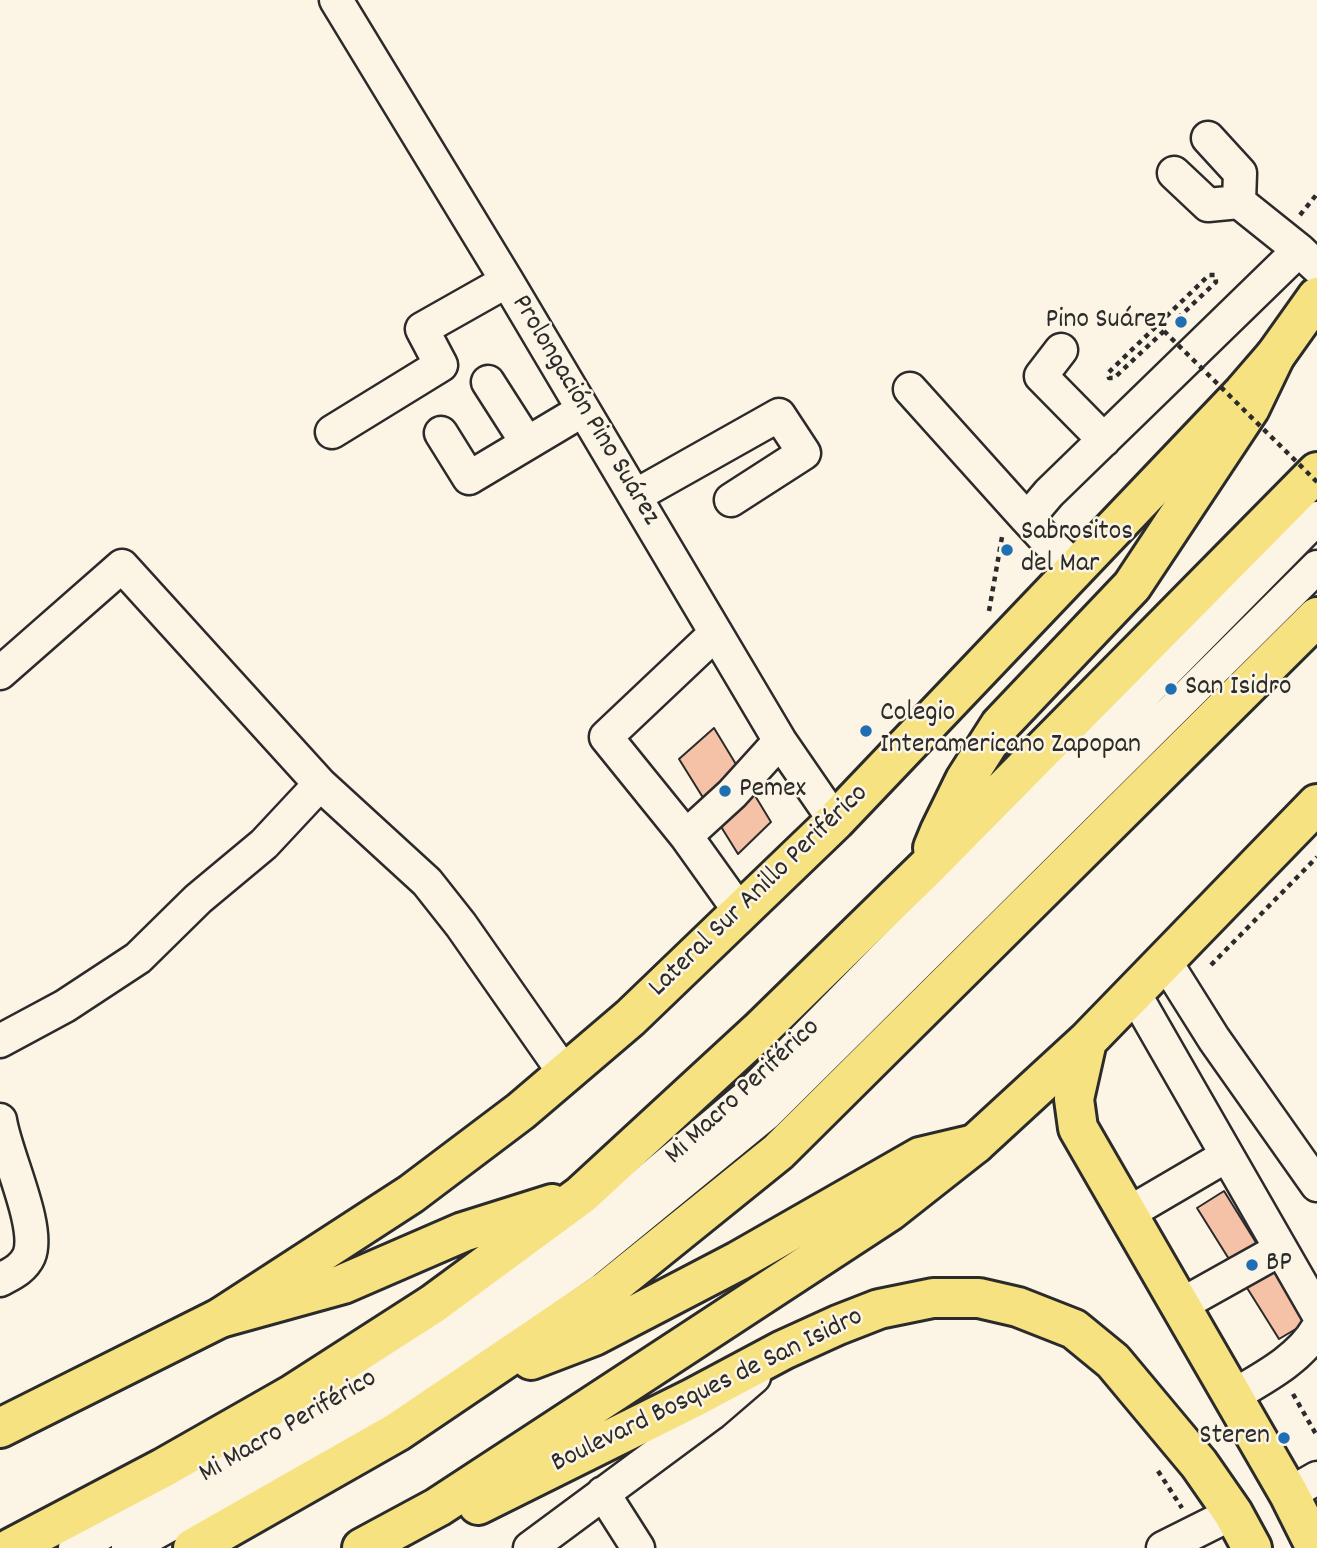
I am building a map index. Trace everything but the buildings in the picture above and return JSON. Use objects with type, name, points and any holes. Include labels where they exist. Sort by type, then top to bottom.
[{"type":"main road","name":"Lateral Sur Anillo Periférico","points":[[220,1318],[411,1194],[522,1111],[630,1018],[835,821],[1200,441],[1276,356],[1317,297]]},
{"type":"main road","points":[[927,867],[940,831],[965,780],[1000,725],[1132,586],[1250,408],[1276,356]]},
{"type":"main road","points":[[11,1548],[163,1468],[293,1394],[433,1304],[581,1195],[759,1031],[927,867],[1317,472]]},
{"type":"main road","points":[[397,1432],[607,1290],[778,1152],[1317,617]]},
{"type":"main road","points":[[362,1548],[438,1507],[890,1211],[975,1144],[1087,1041],[1317,804]]},
{"type":"main road","points":[[1087,1041],[1074,1099],[1078,1128],[1231,1397],[1303,1486],[1316,1548]]},
{"type":"main road","points":[[193,1548],[514,1366],[593,1336],[669,1297],[920,1157],[975,1144]]},
{"type":"main road","points":[[0,1428],[220,1318],[343,1284],[463,1232],[581,1195]]},
{"type":"main road","name":"Boulevard Bosques de San Isidro","points":[[438,1507],[479,1505],[783,1350],[838,1325],[879,1310],[933,1298],[979,1298],[1018,1307],[1074,1329],[1113,1362],[1199,1464],[1233,1513],[1252,1548]]},
{"type":"main road","points":[[0,1457],[69,1413],[94,1382]]},
{"type":"street","name":"Prolongación Pino Suárez","points":[[336,0],[507,281],[780,741],[835,821]]},
{"type":"street","points":[[1208,138],[1240,173],[1239,202]]},
{"type":"street","points":[[1027,519],[1049,493],[1104,440],[1308,258],[1239,202],[1208,205],[1174,173]]},
{"type":"street","points":[[332,432],[441,365],[422,329],[507,281]]},
{"type":"street","points":[[1061,350],[1041,376],[1104,440]]},
{"type":"street","points":[[488,382],[527,443]]},
{"type":"street","points":[[910,389],[1027,519],[1077,569]]},
{"type":"street","points":[[440,433],[469,478],[583,410]]},
{"type":"street","points":[[635,496],[779,415],[804,453],[731,500]]},
{"type":"street","name":"Mi Macro Periférico","points":[[75,1548],[362,1390],[586,1233],[748,1096],[1317,518]]},
{"type":"street","points":[[0,673],[122,566],[320,784],[428,882],[565,1074]]},
{"type":"street","name":"Mi Macro Periférico","points":[[128,1548],[396,1394],[583,1264],[766,1114],[1317,567]]},
{"type":"street","points":[[716,634],[606,737],[686,836],[741,913]]},
{"type":"street","points":[[686,836],[732,794],[780,741]]},
{"type":"street","points":[[0,1041],[65,1006],[138,958],[198,899],[264,844],[320,784]]},
{"type":"street","points":[[1165,961],[1214,1039],[1314,1172]]},
{"type":"street","points":[[1133,993],[1317,1312]]},
{"type":"street","points":[[0,1120],[31,1227],[30,1255],[22,1266],[0,1279]]},
{"type":"street","points":[[1127,1214],[1226,1156]]},
{"type":"street","points":[[1179,1306],[1281,1249]]},
{"type":"street","points":[[1231,1397],[1278,1368],[1310,1342],[1317,1329]]},
{"type":"street","points":[[530,1548],[711,1414],[783,1350]]},
{"type":"street","points":[[603,1493],[638,1548]]},
{"type":"street","points":[[1166,1548],[1233,1513]]},
{"type":"path","points":[[1175,321],[1216,282],[1215,275],[1209,275],[1108,373],[1109,378],[1114,378],[1164,331],[1317,482]]},
{"type":"path","points":[[1278,1368],[1317,1436]]},
{"type":"path","points":[[1155,1466],[1196,1530]]},
{"type":"place","name":"Pino Suárez","points":[[1181,322]]},
{"type":"place","name":"Sabrositos del Mar","points":[[1007,550]]},
{"type":"place","name":"San Isidro","points":[[1171,689]]},
{"type":"place","name":"Colegio Interamericano Zapopan","points":[[866,731]]},
{"type":"place","name":"Pemex","points":[[725,791]]},
{"type":"place","name":"BP","points":[[1252,1265]]},
{"type":"place","name":"Steren","points":[[1284,1438]]}]
